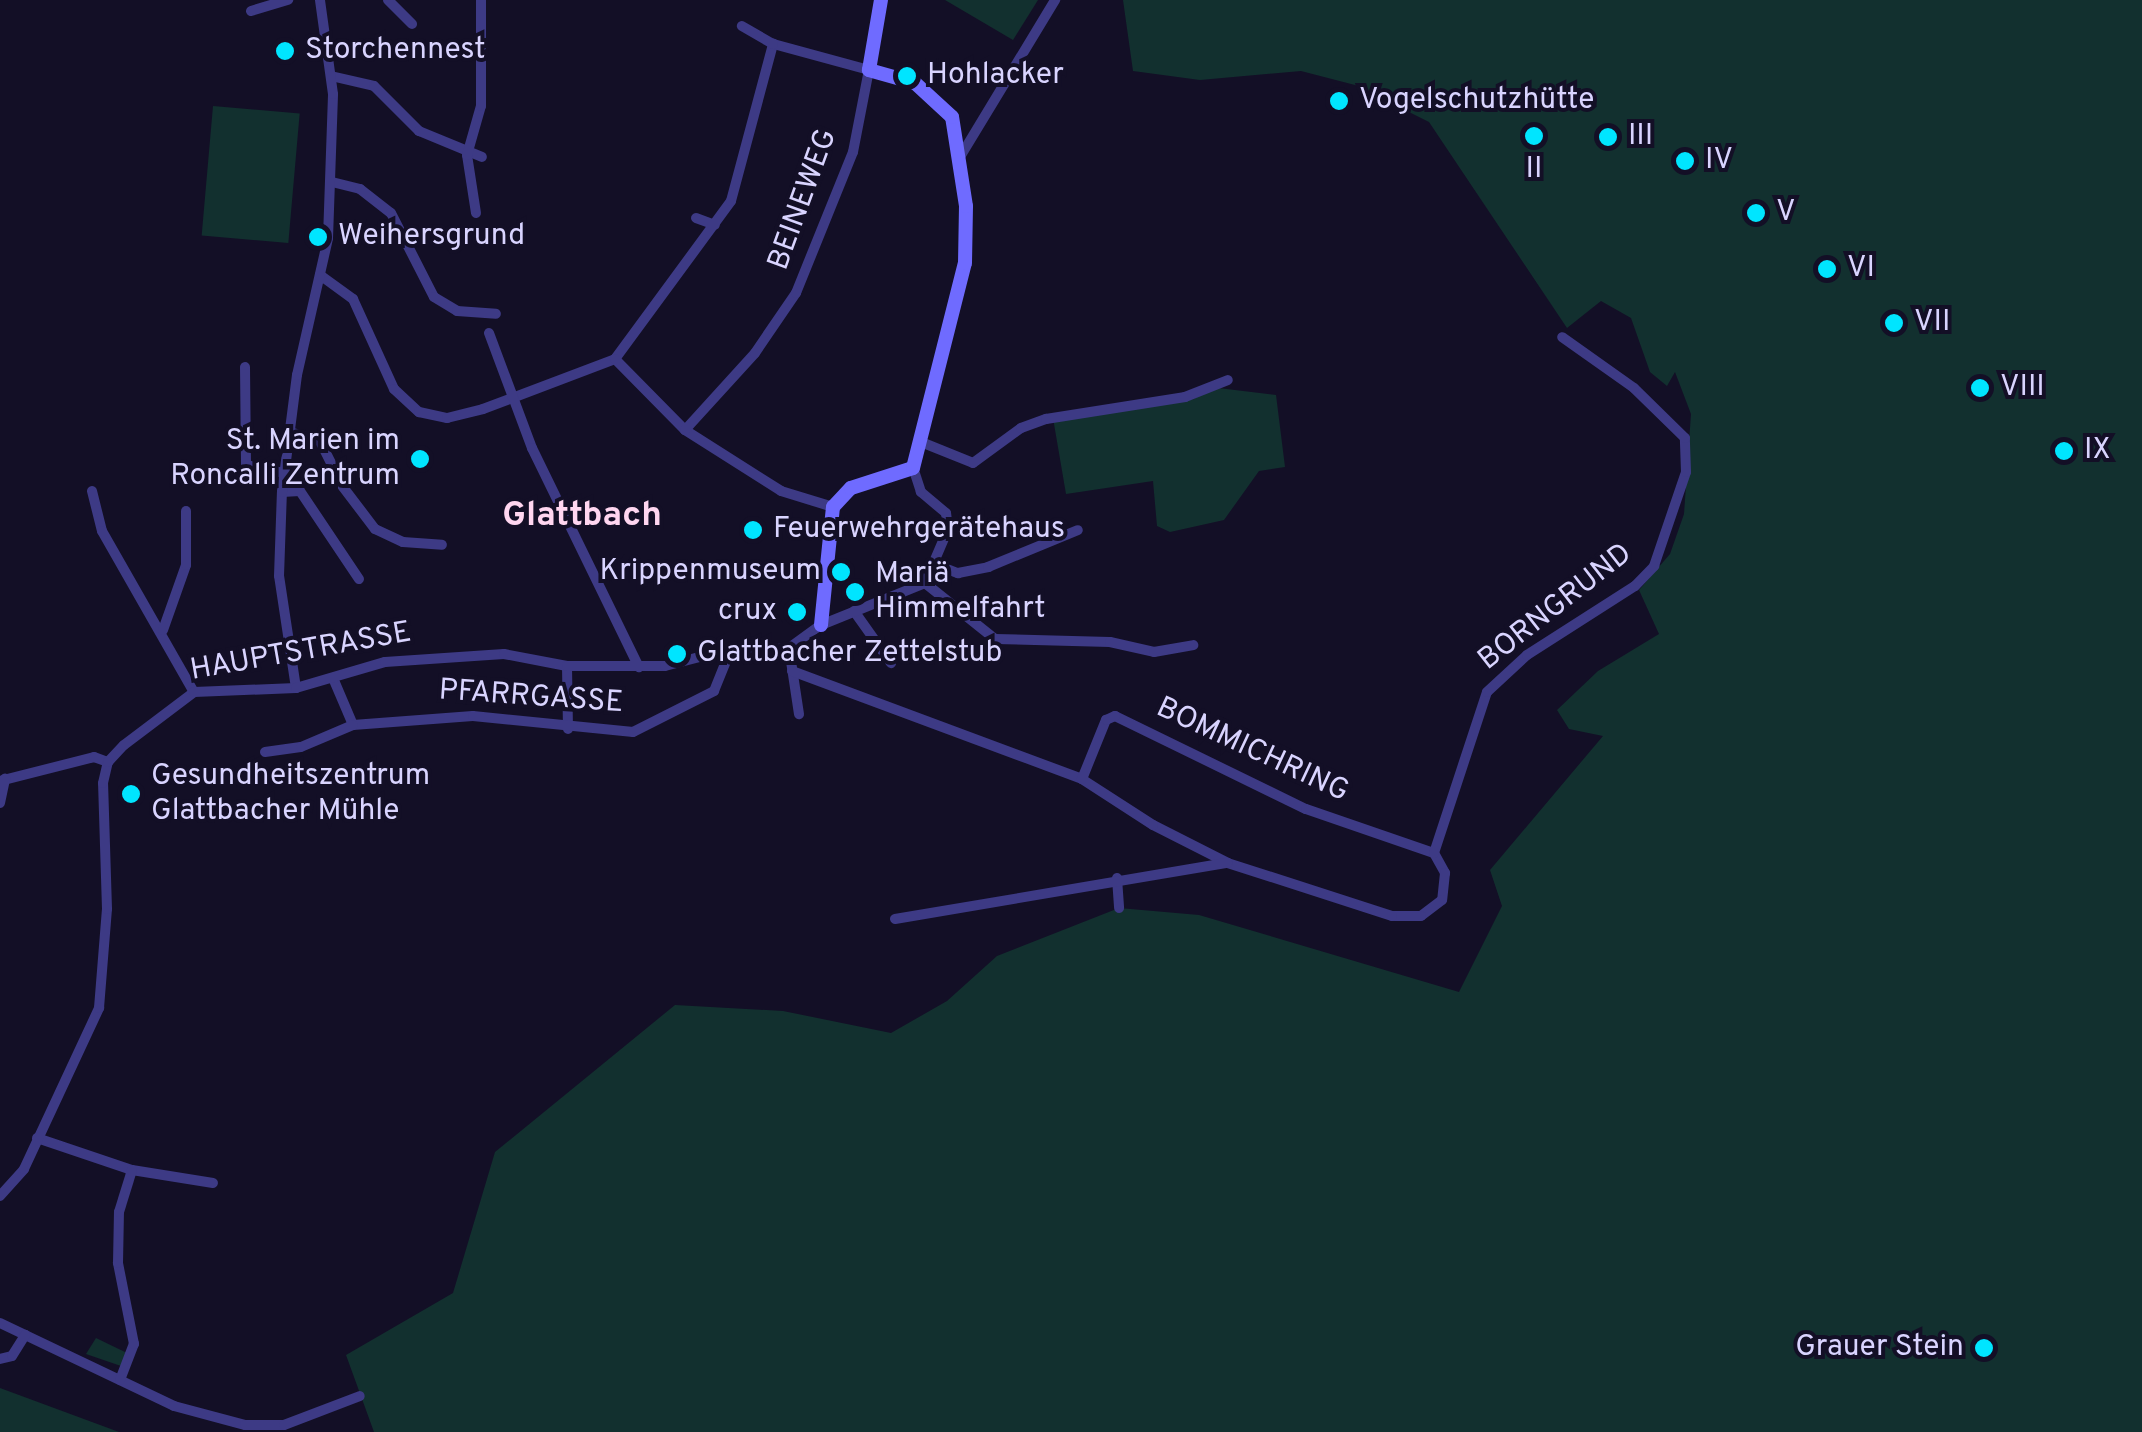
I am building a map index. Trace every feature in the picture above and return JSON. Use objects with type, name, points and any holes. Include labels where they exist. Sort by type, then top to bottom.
[{"type":"street","points":[[251,10],[288,0]]},
{"type":"street","points":[[296,688],[278,576],[284,473],[320,276],[332,182],[331,76],[320,0]]},
{"type":"street","points":[[388,0],[412,24]]},
{"type":"street","points":[[476,213],[468,154],[481,106],[480,0]]},
{"type":"street","points":[[869,70],[881,0]]},
{"type":"street","points":[[960,158],[1055,0]]},
{"type":"street","points":[[742,26],[772,44],[915,83],[952,117],[960,158],[965,263],[913,468],[921,492],[946,512],[948,529],[925,583],[995,639],[1110,642],[1154,652],[1193,644]]},
{"type":"street","points":[[320,276],[353,299],[394,389],[419,412],[447,418],[615,359],[731,201],[772,44]]},
{"type":"street","name":"BEINEWEG","points":[[685,430],[755,353],[796,294],[853,152],[869,70]]},
{"type":"street","points":[[331,76],[374,86],[419,131],[482,157]]},
{"type":"street","points":[[332,182],[360,189],[391,213],[434,297],[457,311],[496,314]]},
{"type":"street","points":[[696,218],[715,225]]},
{"type":"street","points":[[488,333],[510,398],[600,598],[638,667]]},
{"type":"street","name":"BORNGRUND","points":[[1434,853],[1487,692],[1527,654],[1634,586],[1654,566],[1686,472],[1686,438],[1634,388],[1562,338]]},
{"type":"street","points":[[615,359],[685,430],[781,491],[833,507]]},
{"type":"street","points":[[245,367],[246,464],[284,473]]},
{"type":"street","points":[[922,442],[974,464],[1021,428],[1046,418],[1185,396],[1228,380]]},
{"type":"street","points":[[290,432],[320,441],[343,487],[375,528],[403,542],[442,545]]},
{"type":"street","points":[[820,626],[833,507],[851,488],[913,468]]},
{"type":"street","points":[[92,491],[102,531],[163,630],[194,692]]},
{"type":"street","points":[[282,492],[300,491],[359,579]]},
{"type":"street","points":[[163,630],[186,565],[186,511]]},
{"type":"street","points":[[934,564],[958,573],[988,567],[1078,530]]},
{"type":"street","name":"HAUPTSTRASSE","points":[[108,762],[194,692],[296,688],[386,662],[504,654],[567,666],[638,667],[789,648],[820,626],[925,583]]},
{"type":"street","points":[[854,611],[891,664]]},
{"type":"street","points":[[789,648],[799,714]]},
{"type":"street","name":"PFARRGASSE","points":[[265,752],[301,748],[353,726],[473,716],[568,729],[633,732],[683,710],[724,679],[729,654]]},
{"type":"street","points":[[567,666],[568,729]]},
{"type":"street","points":[[792,670],[1082,779],[1228,863],[1326,899],[1421,916],[1442,900],[1446,885],[1434,853]]},
{"type":"street","points":[[333,678],[353,726]]},
{"type":"street","name":"BOMMICHRING","points":[[1082,779],[1106,720],[1115,716],[1306,809],[1434,853]]},
{"type":"street","points":[[0,803],[2,778],[94,757],[108,762],[101,812],[106,977],[99,1008],[11,1190],[0,1196]]},
{"type":"street","points":[[895,919],[1033,899],[1116,878],[1228,863]]},
{"type":"street","points":[[1116,878],[1118,908]]},
{"type":"street","points":[[37,1138],[132,1170],[213,1182]]},
{"type":"street","points":[[120,1380],[134,1344],[118,1263],[119,1212],[132,1170]]},
{"type":"street","points":[[0,1323],[174,1406],[256,1426],[284,1425],[360,1396]]},
{"type":"street","points":[[0,1359],[12,1356],[24,1336]]},
{"type":"green space","points":[[945,0],[1038,0],[1013,40]]},
{"type":"green space","points":[[1123,0],[2142,0],[2142,1432],[374,1432],[346,1355],[453,1293],[495,1152],[675,1005],[783,1011],[891,1033],[947,1001],[997,956],[1119,908],[1199,915],[1459,992],[1502,906],[1490,870],[1603,736],[1569,729],[1557,710],[1598,671],[1659,634],[1639,590],[1670,554],[1684,514],[1691,414],[1675,372],[1667,386],[1650,372],[1631,318],[1601,301],[1567,328],[1429,122],[1355,85],[1301,71],[1200,80],[1133,71]]},
{"type":"green space","points":[[213,106],[300,114],[288,243],[202,236]]},
{"type":"green space","points":[[1210,387],[1276,395],[1285,467],[1259,471],[1224,520],[1170,532],[1157,526],[1153,481],[1066,494],[1053,418],[1194,399]]},
{"type":"green space","points":[[96,1338],[127,1353],[121,1366],[86,1354]]},
{"type":"green space","points":[[0,1388],[119,1432],[0,1432]]},
{"type":"place","name":"Storchennest","points":[[285,51]]},
{"type":"place","name":"Hohlacker","points":[[907,76]]},
{"type":"place","name":"Vogelschutzhütte","points":[[1339,101]]},
{"type":"place","name":"II","points":[[1534,136]]},
{"type":"place","name":"III","points":[[1608,137]]},
{"type":"place","name":"IV","points":[[1685,161]]},
{"type":"place","name":"V","points":[[1756,213]]},
{"type":"place","name":"Weihersgrund","points":[[318,237]]},
{"type":"place","name":"VI","points":[[1827,269]]},
{"type":"place","name":"VII","points":[[1894,323]]},
{"type":"place","name":"VIII","points":[[1980,388]]},
{"type":"place","name":"IX","points":[[2064,451]]},
{"type":"place","name":"St. Marien im Roncalli Zentrum","points":[[420,459]]},
{"type":"place","name":"Feuerwehrgerätehaus","points":[[753,530]]},
{"type":"place","name":"Krippenmuseum","points":[[841,572]]},
{"type":"place","name":"Mariä Himmelfahrt","points":[[855,592]]},
{"type":"place","name":"crux","points":[[797,612]]},
{"type":"place","name":"Glattbacher Zettelstub","points":[[677,654]]},
{"type":"place","name":"Gesundheitszentrum Glattbacher Mühle","points":[[131,794]]},
{"type":"place","name":"Grauer Stein","points":[[1984,1348]]},
{"type":"district","name":"Glattbach","points":[[582,516]]}]
